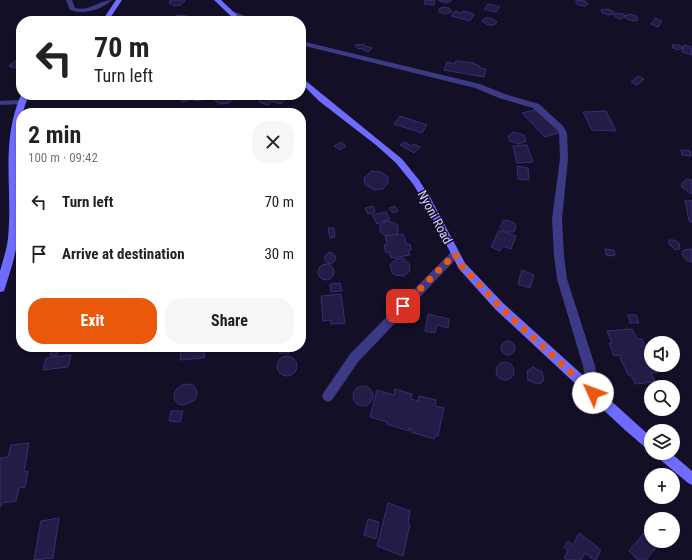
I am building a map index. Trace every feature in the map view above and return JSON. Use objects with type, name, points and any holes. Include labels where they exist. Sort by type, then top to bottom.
[{"type":"street","points":[[69,0],[72,9],[80,11],[90,9],[108,0]]},
{"type":"street","points":[[108,16],[118,0]]},
{"type":"street","points":[[217,0],[235,16]]},
{"type":"street","points":[[232,13],[240,16]]},
{"type":"street","points":[[306,44],[477,86],[502,96],[536,106],[560,128],[563,133],[564,148],[557,219],[559,256],[562,279],[587,359],[593,393]]},
{"type":"street","name":"Nyoni Road","points":[[306,84],[322,99],[379,143],[399,161],[416,182],[424,195],[462,266],[499,306],[644,439]]},
{"type":"street","points":[[0,103],[17,100]]},
{"type":"street","points":[[0,288],[13,239],[14,145],[16,115]]},
{"type":"street","points":[[328,396],[354,358],[455,254]]},
{"type":"street","points":[[669,460],[692,479]]},
{"type":"building","points":[[170,0],[185,1],[181,5],[174,6],[169,3]]},
{"type":"building","points":[[425,0],[435,1],[434,5],[424,4]]},
{"type":"building","points":[[438,0],[451,0],[450,2],[445,3]]},
{"type":"building","points":[[576,0],[585,1],[588,4],[585,6],[578,5]]},
{"type":"building","points":[[488,4],[500,7],[496,12],[484,9]]},
{"type":"building","points":[[443,7],[449,8],[452,12],[444,14],[439,12],[439,9]]},
{"type":"building","points":[[607,9],[613,11],[614,14],[608,15],[602,13],[601,10]]},
{"type":"building","points":[[455,11],[462,13],[463,11],[474,14],[470,21],[451,16]]},
{"type":"building","points":[[614,14],[624,14],[625,17],[620,19],[615,17]]},
{"type":"building","points":[[630,14],[636,16],[638,20],[633,21],[627,19],[625,16]]},
{"type":"building","points":[[485,18],[491,18],[497,22],[494,25],[488,25],[482,21]]},
{"type":"building","points":[[655,18],[662,21],[658,27],[651,24]]},
{"type":"building","points":[[364,44],[365,46],[372,48],[368,52],[362,49],[363,48],[358,49],[355,45]]},
{"type":"building","points":[[672,45],[680,45],[683,48],[678,50],[673,48]]},
{"type":"building","points":[[684,45],[691,47],[692,55],[682,52]]},
{"type":"building","points":[[16,60],[16,68],[9,66]]},
{"type":"building","points":[[456,61],[474,63],[480,66],[480,68],[486,69],[484,77],[444,70],[447,62],[455,64]]},
{"type":"building","points":[[638,76],[644,79],[637,85],[631,82]]},
{"type":"building","points":[[231,100],[229,103],[221,104],[215,101]]},
{"type":"building","points":[[261,100],[285,100],[281,104],[271,101],[268,105],[259,102]]},
{"type":"building","points":[[538,109],[561,132],[545,137],[522,113]]},
{"type":"building","points":[[606,111],[616,131],[592,130],[583,112]]},
{"type":"building","points":[[400,116],[427,125],[422,133],[394,124]]},
{"type":"building","points":[[513,132],[524,135],[526,140],[525,142],[518,144],[510,141],[508,136]]},
{"type":"building","points":[[341,142],[346,146],[340,150],[334,146]]},
{"type":"building","points":[[404,142],[412,146],[414,144],[420,147],[414,153],[400,145]]},
{"type":"building","points":[[527,145],[533,162],[517,163],[513,146]]},
{"type":"building","points":[[681,150],[690,151],[691,156],[682,155]]},
{"type":"building","points":[[517,166],[528,168],[529,180],[518,179]]},
{"type":"building","points":[[371,171],[381,172],[388,177],[388,183],[383,189],[375,190],[365,185],[364,178]]},
{"type":"building","points":[[687,179],[692,180],[692,194],[681,186]]},
{"type":"building","points":[[685,200],[692,201],[692,222],[689,221]]},
{"type":"building","points":[[373,206],[375,212],[368,214],[365,208]]},
{"type":"building","points":[[395,206],[398,211],[393,213],[389,208]]},
{"type":"building","points":[[386,212],[390,219],[377,224],[372,215]]},
{"type":"building","points":[[507,220],[514,223],[516,226],[514,232],[506,232],[500,227],[503,221]]},
{"type":"building","points":[[387,221],[395,223],[398,226],[398,233],[395,235],[386,236],[380,232],[380,225]]},
{"type":"building","points":[[328,228],[334,228],[335,237],[330,238]]},
{"type":"building","points":[[499,230],[516,236],[511,249],[503,246],[500,251],[491,247]]},
{"type":"building","points":[[403,234],[407,245],[410,244],[411,250],[408,250],[410,255],[391,258],[389,252],[386,253],[384,245],[387,244],[385,236]]},
{"type":"building","points":[[669,240],[674,240],[679,243],[680,249],[675,250],[669,244]]},
{"type":"building","points":[[605,249],[614,250],[615,256],[606,255]]},
{"type":"building","points":[[692,249],[692,262],[686,260],[682,254],[684,250]]},
{"type":"building","points":[[328,253],[332,253],[334,254],[334,262],[328,263],[325,260],[325,256]]},
{"type":"building","points":[[403,258],[409,264],[410,271],[404,276],[395,275],[392,273],[390,265],[395,259]]},
{"type":"building","points":[[326,264],[332,266],[334,272],[332,278],[326,280],[320,278],[318,272],[320,266]]},
{"type":"building","points":[[522,270],[534,275],[530,288],[518,284]]},
{"type":"building","points":[[340,283],[342,291],[331,292],[330,284]]},
{"type":"building","points":[[341,294],[345,323],[331,324],[331,320],[323,321],[321,296]]},
{"type":"building","points":[[428,314],[449,319],[448,328],[437,325],[435,333],[425,331]]},
{"type":"building","points":[[628,315],[636,315],[639,323],[630,323]]},
{"type":"building","points":[[632,329],[637,339],[642,339],[644,343],[644,372],[658,372],[651,373],[654,380],[644,380],[644,383],[635,384],[631,375],[628,375],[619,355],[614,356],[609,343],[612,343],[607,331]]},
{"type":"building","points":[[505,341],[511,341],[515,345],[515,351],[511,355],[505,355],[501,351],[501,345]]},
{"type":"building","points":[[51,352],[58,352],[57,355],[50,356]]},
{"type":"building","points":[[181,352],[205,352],[204,358],[180,360]]},
{"type":"building","points":[[71,355],[68,367],[43,370],[46,358]]},
{"type":"building","points":[[287,356],[294,359],[297,366],[294,373],[287,376],[280,373],[277,366],[280,359]]},
{"type":"building","points":[[505,362],[511,365],[514,371],[511,377],[505,380],[499,377],[496,371],[499,365]]},
{"type":"building","points":[[533,367],[542,372],[544,380],[541,383],[537,384],[528,380],[527,371]]},
{"type":"building","points":[[182,385],[193,385],[196,389],[197,394],[195,400],[184,405],[178,404],[175,400],[174,394]]},
{"type":"building","points":[[363,386],[370,389],[373,396],[370,403],[363,406],[356,403],[353,396],[356,389]]},
{"type":"building","points":[[395,389],[412,394],[411,399],[418,401],[419,396],[436,400],[435,406],[444,408],[438,436],[435,436],[434,439],[411,432],[411,429],[409,428],[409,431],[370,417],[377,390],[394,395]]},
{"type":"building","points":[[171,411],[183,411],[180,422],[169,421]]},
{"type":"building","points":[[29,443],[24,472],[28,471],[25,487],[19,488],[16,501],[3,503],[0,507],[0,458],[8,457],[11,445]]},
{"type":"building","points":[[388,503],[410,511],[408,523],[410,524],[403,556],[377,546]]},
{"type":"building","points":[[59,518],[53,558],[34,560],[41,521]]},
{"type":"building","points":[[368,519],[379,522],[376,539],[364,535]]},
{"type":"building","points":[[579,533],[601,550],[596,560],[585,553],[581,560],[567,560],[564,558],[568,550],[564,547],[568,541],[573,545]]},
{"type":"building","points":[[644,533],[644,548],[655,548],[646,560],[638,560],[629,551]]},
{"type":"route","points":[[403,306],[455,254],[462,266],[499,306],[593,393]]}]
